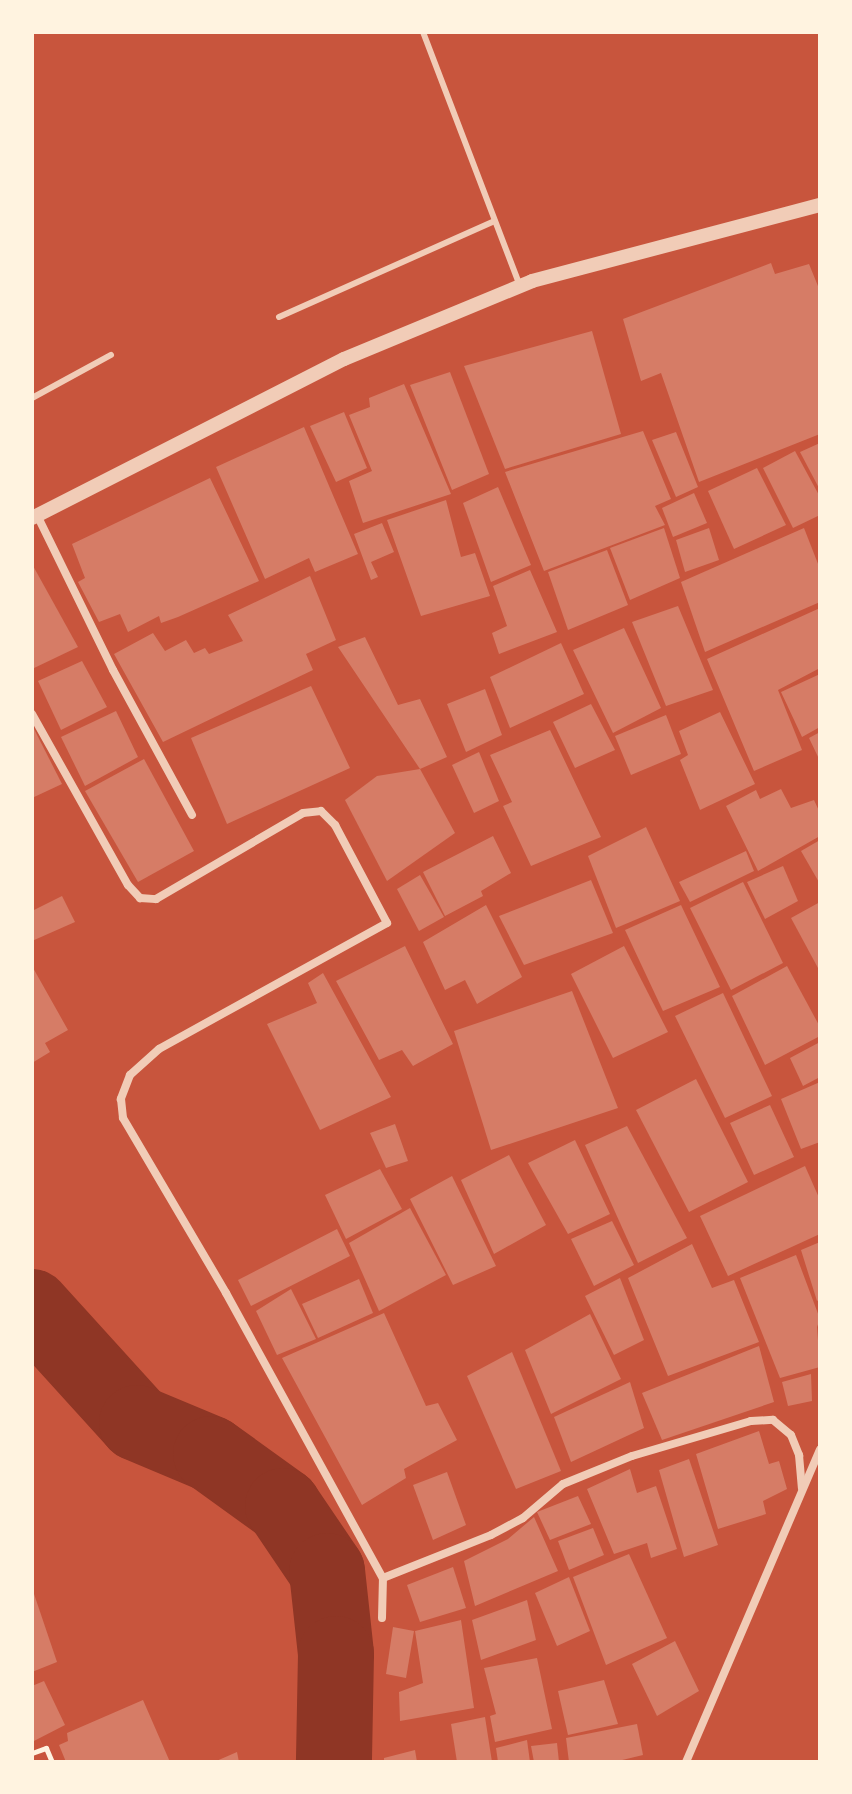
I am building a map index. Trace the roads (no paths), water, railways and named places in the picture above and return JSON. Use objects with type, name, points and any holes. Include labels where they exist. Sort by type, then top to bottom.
[{"type":"street","points":[[192,815],[34,517],[344,359],[520,287],[725,228],[820,205]]},
{"type":"street","points":[[32,714],[128,885],[140,898],[156,899],[303,813],[321,811],[335,825],[387,923],[159,1049],[130,1075],[121,1099],[123,1118],[226,1293],[383,1578],[382,1618]]},
{"type":"street","points":[[383,1578],[491,1535],[523,1518],[563,1484],[632,1456],[751,1421],[773,1420],[791,1435],[799,1455],[802,1488]]},
{"type":"street","points":[[686,1762],[820,1449]]},
{"type":"lane","points":[[423,32],[520,287]]},
{"type":"lane","points":[[279,317],[495,221]]},
{"type":"lane","points":[[32,398],[111,355]]},
{"type":"waterway","points":[[32,1307],[137,1423],[211,1454],[283,1506],[327,1571],[336,1654],[334,1762]]}]
